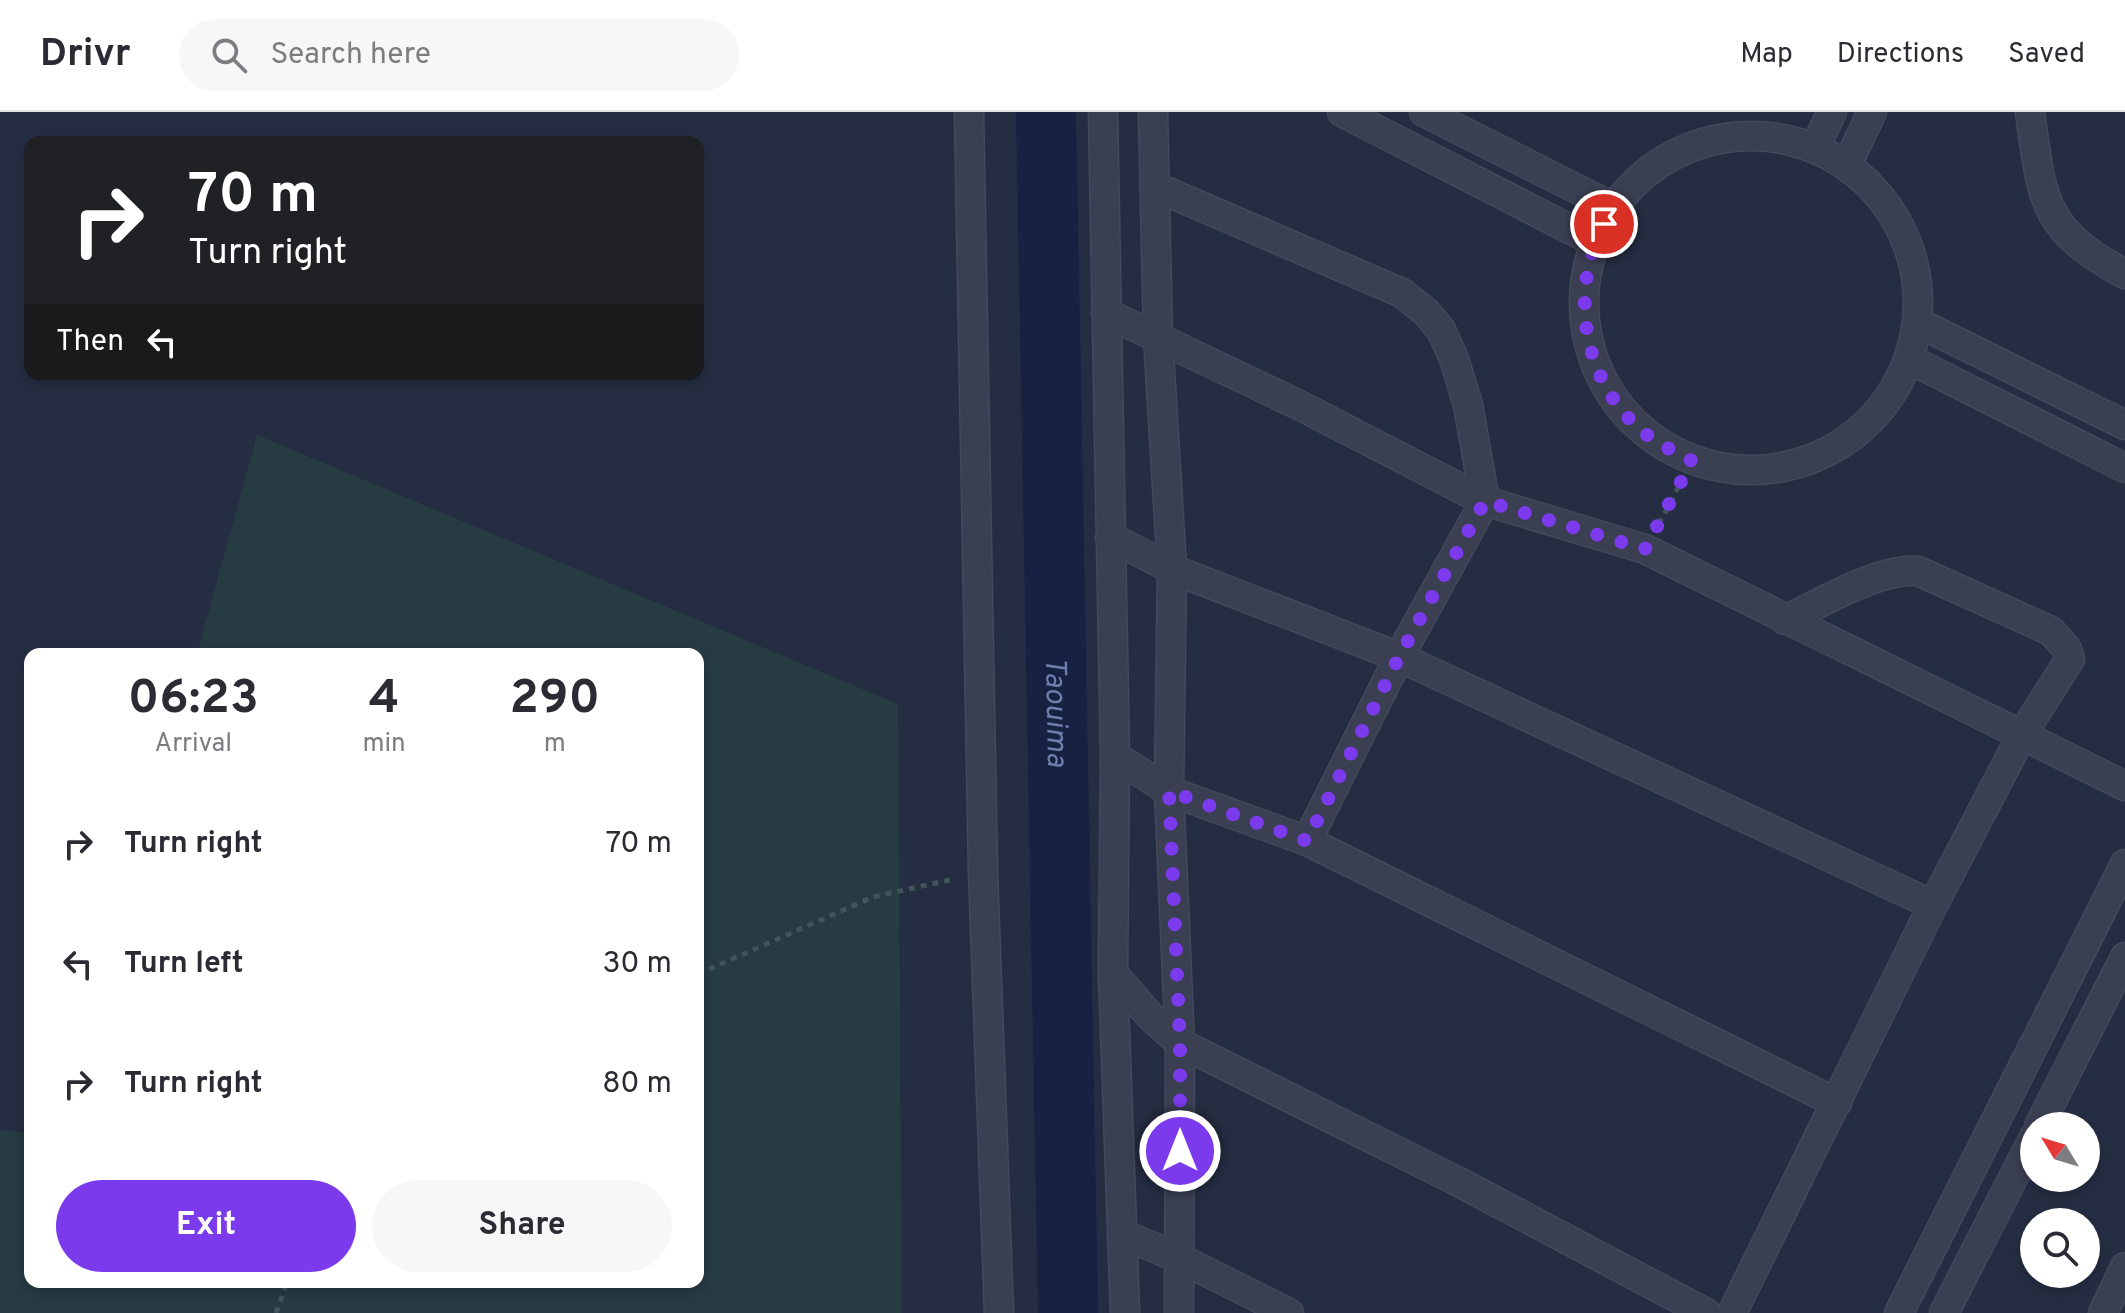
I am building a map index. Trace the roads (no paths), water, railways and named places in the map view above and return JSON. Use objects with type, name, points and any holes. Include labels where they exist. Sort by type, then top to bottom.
[{"type":"street","points":[[969,112],[983,872],[999,1313]]},
{"type":"street","points":[[1103,112],[1115,756],[1113,973],[1125,1313]]},
{"type":"street","points":[[1153,112],[1158,337],[1172,569],[1169,791],[1180,1043],[1179,1313]]},
{"type":"street","points":[[1342,112],[1595,242]]},
{"type":"street","points":[[1424,112],[1613,207]]},
{"type":"street","points":[[1815,147],[1832,112]]},
{"type":"street","points":[[1847,165],[1872,112]]},
{"type":"street","points":[[2030,112],[2038,170],[2052,212],[2066,236],[2085,253],[2125,274]]},
{"type":"street","points":[[1741,135],[1778,137],[1815,147],[1847,165],[1875,189],[1896,218],[1911,251],[1918,287],[1917,322],[1909,359],[1892,393],[1868,423],[1838,446],[1804,462],[1767,470],[1729,470],[1692,461],[1653,440],[1621,410],[1597,372],[1585,329],[1584,285],[1595,242],[1613,207],[1638,179],[1658,164],[1703,142],[1741,135]]},
{"type":"street","points":[[1156,187],[1402,293],[1426,312],[1441,330],[1454,359],[1468,405],[1485,501],[1399,657],[1307,841]]},
{"type":"street","points":[[1106,313],[1485,501],[1645,549],[2125,786]]},
{"type":"street","points":[[1917,322],[2125,425]]},
{"type":"street","points":[[1909,359],[2125,468]]},
{"type":"street","points":[[1110,537],[1172,569],[1399,657],[1933,905]]},
{"type":"street","points":[[1732,1313],[1933,905],[2023,733],[2070,659],[2067,649],[2051,631],[1931,575],[1904,570],[1785,620]]},
{"type":"street","points":[[1115,756],[1169,791],[1307,841],[1837,1103]]},
{"type":"street","points":[[1899,1313],[2125,864]]},
{"type":"street","points":[[2046,1112],[2125,957]]},
{"type":"street","points":[[1113,973],[1149,1015],[1180,1043],[1457,1181],[1706,1313]]},
{"type":"street","points":[[1944,1313],[2020,1164]]},
{"type":"street","points":[[1122,1234],[1179,1258],[1289,1313]]},
{"type":"street","points":[[2103,1313],[2125,1267]]},
{"type":"waterway","name":"Taouima","points":[[1046,112],[1068,1313]]}]
